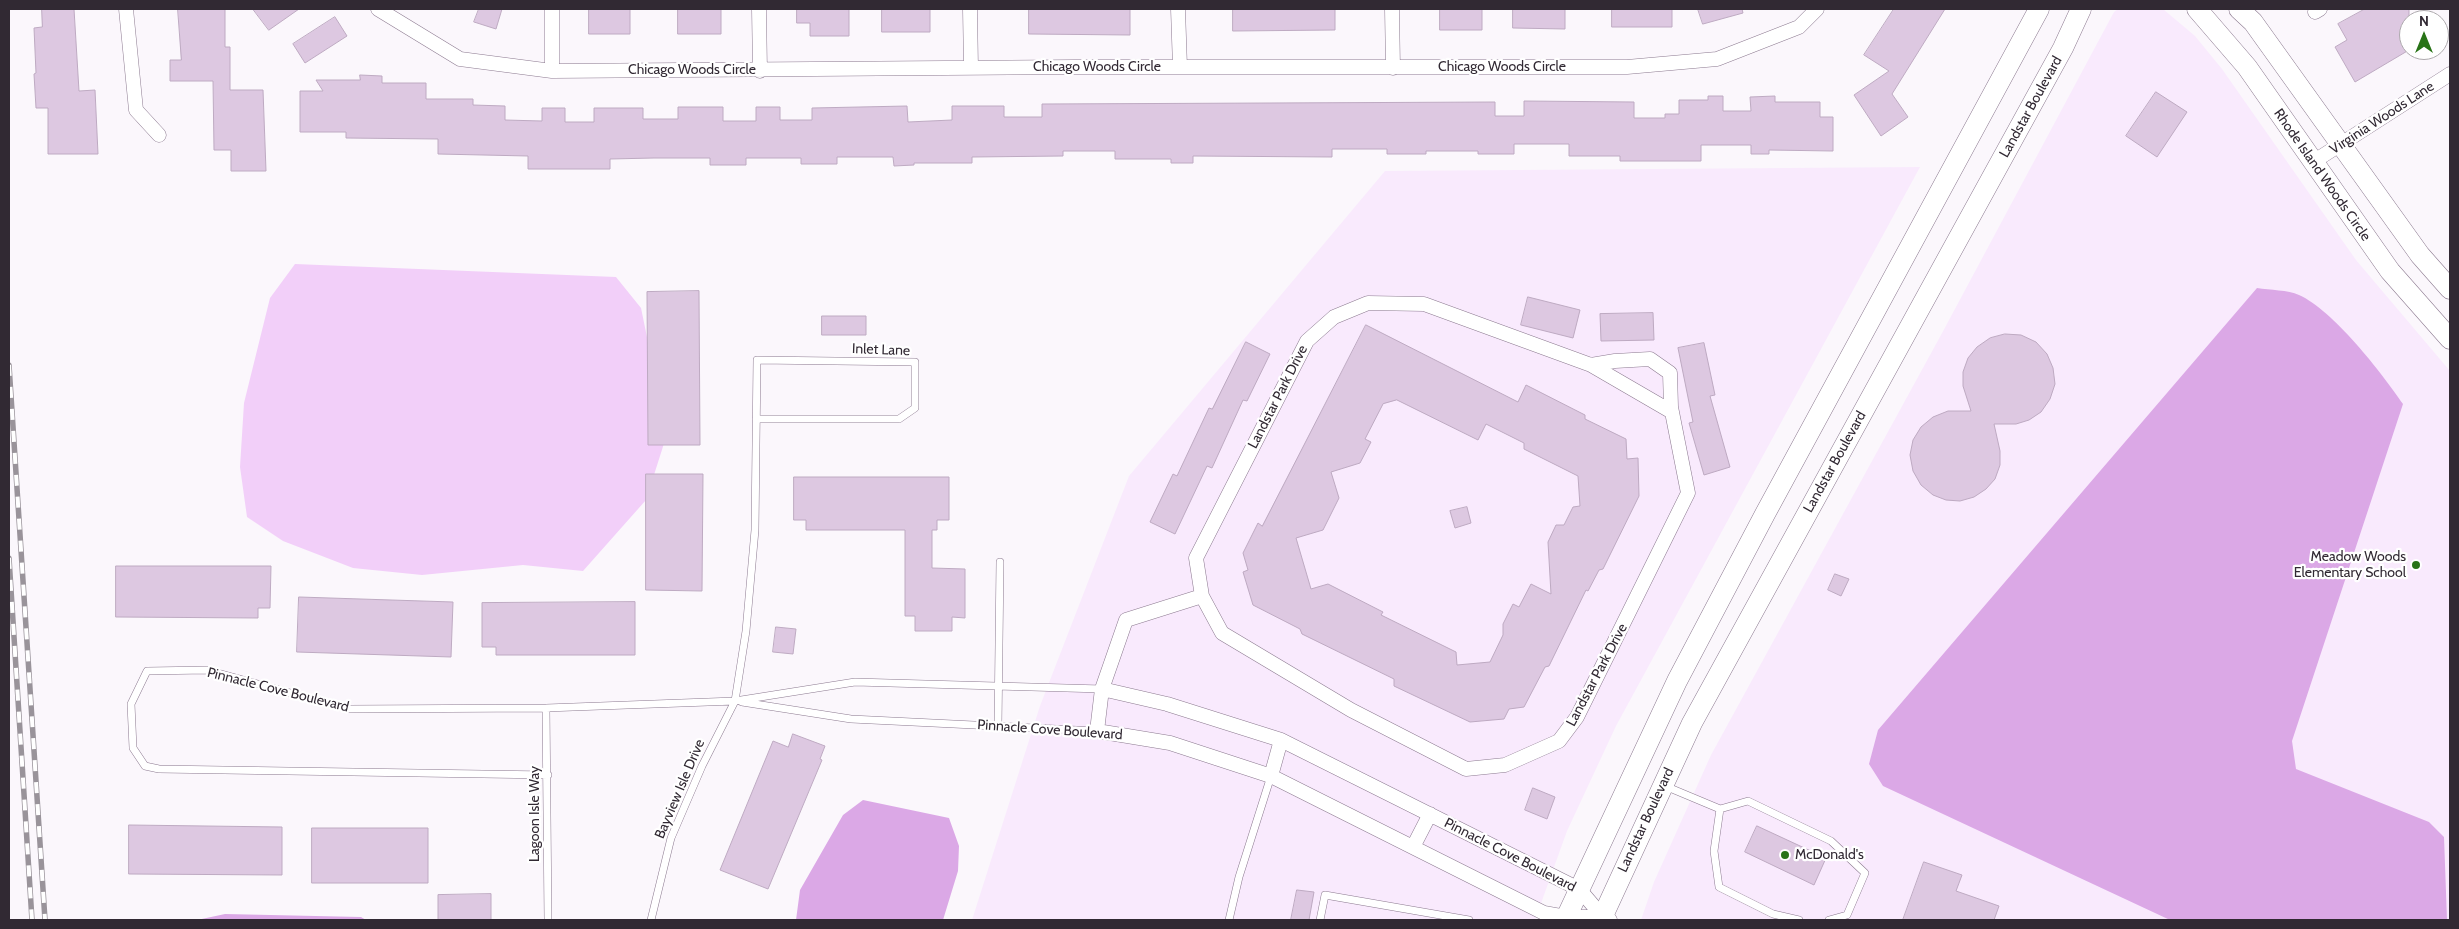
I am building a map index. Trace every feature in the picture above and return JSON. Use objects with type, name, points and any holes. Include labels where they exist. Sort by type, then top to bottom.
[{"type":"street","points":[[126,9],[136,110],[159,135]]},
{"type":"street","name":"Chicago Woods Circle","points":[[378,9],[460,59],[552,70],[1627,67],[1717,59],[1799,28],[1817,9]]},
{"type":"street","points":[[552,9],[552,70]]},
{"type":"street","points":[[759,9],[760,70]]},
{"type":"street","points":[[970,9],[971,68]]},
{"type":"street","points":[[1178,9],[1180,67]]},
{"type":"street","points":[[1392,9],[1393,68]]},
{"type":"street","points":[[1566,919],[1691,654],[1764,514],[2040,9]]},
{"type":"street","name":"Landstar Boulevard","points":[[1605,919],[1692,723],[2063,48],[2081,9]]},
{"type":"street","name":"Rhode Island Woods Circle","points":[[2197,9],[2246,67],[2390,270],[2450,339]]},
{"type":"street","points":[[2239,9],[2253,22],[2420,255],[2450,289]]},
{"type":"street","name":"Virginia Woods Lane","points":[[2313,162],[2450,74]]},
{"type":"street","name":"Landstar Park Drive","points":[[1590,365],[1650,359],[1670,373],[1672,412],[1688,493],[1577,717],[1559,741],[1505,765],[1466,770],[1351,710],[1222,633],[1202,596],[1196,558],[1307,341],[1334,317],[1368,303],[1424,304],[1590,365],[1672,412]]},
{"type":"street","points":[[1097,731],[1102,690],[1126,620],[1202,596]]},
{"type":"street","name":"Pinnacle Cove Boulevard","points":[[1102,690],[1167,704],[1282,740],[1579,888],[1605,919]]},
{"type":"street","name":"Pinnacle Cove Boulevard","points":[[1097,731],[1170,743],[1270,776],[1544,913],[1566,919],[1605,919]]},
{"type":"street","points":[[1270,776],[1282,740]]},
{"type":"street","points":[[1413,847],[1430,814]]},
{"type":"lane","name":"Inlet Lane","points":[[735,701],[746,631],[755,530],[756,419],[758,360],[916,362],[915,408],[899,419],[756,419]]},
{"type":"lane","points":[[998,726],[1000,686],[1000,562]]},
{"type":"lane","name":"Pinnacle Cove Boulevard","points":[[548,774],[160,769],[145,766],[133,748],[131,704],[147,671],[207,670],[349,709],[546,708],[735,701],[855,682],[1102,690]]},
{"type":"lane","name":"Pinnacle Cove Boulevard","points":[[735,701],[851,719],[1097,731]]},
{"type":"lane","name":"Bayview Isle Drive","points":[[651,920],[671,838],[702,766],[735,701]]},
{"type":"lane","name":"Lagoon Isle Way","points":[[546,708],[548,920]]},
{"type":"lane","points":[[1229,920],[1239,877],[1270,776]]},
{"type":"lane","points":[[1663,785],[1720,809],[1748,801],[1831,841],[1865,873],[1847,915],[1829,920]]},
{"type":"lane","points":[[1720,809],[1714,851],[1718,887],[1772,917],[1799,920]]},
{"type":"lane","points":[[1320,920],[1325,894],[1468,920]]},
{"type":"shaded area","points":[[2118,9],[2163,9],[2195,36],[2222,69],[2356,260],[2450,371],[2450,920],[1641,920],[1654,882],[1711,755],[1941,335],[2114,12]]},
{"type":"shaded area","points":[[1920,167],[1616,726],[1567,831],[1535,920],[972,920],[1040,706],[1129,476],[1385,171]]},
{"type":"shaded area","points":[[295,264],[616,277],[641,308],[667,434],[646,500],[583,571],[523,565],[422,575],[353,568],[283,541],[247,517],[240,467],[244,403],[270,298]]},
{"type":"shaded area","points":[[2257,288],[2295,293],[2327,314],[2356,343],[2403,404],[2292,741],[2296,769],[2429,822],[2444,837],[2447,920],[2170,920],[1883,786],[1869,764],[1878,730]]},
{"type":"shaded area","points":[[863,800],[949,818],[959,846],[958,871],[943,920],[796,920],[800,890],[843,815]]},
{"type":"shaded area","points":[[225,914],[361,917],[366,920],[197,920]]},
{"type":"building","points":[[42,9],[74,9],[79,91],[95,90],[98,154],[48,154],[48,108],[36,108],[34,74],[36,73],[34,28],[42,27]]},
{"type":"building","points":[[178,9],[225,9],[225,47],[230,47],[230,90],[263,90],[266,171],[231,171],[231,150],[214,150],[213,81],[170,81],[170,60],[181,60]]},
{"type":"building","points":[[253,9],[299,9],[269,30]]},
{"type":"building","points":[[479,9],[502,9],[496,29],[474,22]]},
{"type":"building","points":[[589,9],[630,9],[630,34],[589,34]]},
{"type":"building","points":[[678,9],[721,9],[721,34],[678,34]]},
{"type":"building","points":[[797,9],[849,9],[849,36],[810,36],[810,23],[797,23]]},
{"type":"building","points":[[882,9],[930,9],[930,32],[882,32]]},
{"type":"building","points":[[1029,9],[1130,9],[1130,35],[1029,34]]},
{"type":"building","points":[[1233,9],[1335,9],[1335,30],[1233,31]]},
{"type":"building","points":[[1440,9],[1482,9],[1482,30],[1440,30]]},
{"type":"building","points":[[1513,9],[1565,9],[1565,29],[1513,28]]},
{"type":"building","points":[[1612,9],[1672,9],[1672,27],[1612,27]]},
{"type":"building","points":[[1698,9],[1742,9],[1743,13],[1703,24]]},
{"type":"building","points":[[1894,9],[1945,9],[1892,94],[1908,117],[1881,136],[1854,95],[1889,71],[1864,55]]},
{"type":"building","points":[[2365,9],[2409,9],[2399,10],[2399,56],[2355,82],[2335,47],[2347,40],[2338,24]]},
{"type":"building","points":[[335,17],[347,36],[305,63],[293,44]]},
{"type":"building","points":[[360,75],[382,76],[382,83],[426,83],[426,99],[473,99],[473,105],[505,106],[505,120],[542,121],[542,108],[565,108],[565,122],[594,122],[594,108],[643,108],[643,119],[678,119],[678,107],[723,107],[723,121],[756,121],[756,107],[780,107],[780,120],[812,120],[812,108],[907,106],[908,122],[952,120],[952,106],[1004,106],[1004,117],[1042,117],[1042,104],[1495,102],[1495,116],[1524,116],[1524,101],[1634,102],[1634,118],[1665,118],[1665,114],[1679,114],[1679,100],[1708,100],[1708,96],[1723,96],[1723,111],[1751,111],[1750,97],[1775,96],[1775,102],[1820,102],[1820,117],[1833,117],[1833,151],[1769,150],[1769,154],[1751,154],[1751,145],[1701,145],[1701,161],[1620,161],[1620,156],[1569,156],[1569,144],[1514,144],[1514,154],[1478,154],[1478,151],[1426,151],[1426,154],[1387,154],[1387,149],[1332,149],[1332,157],[1193,156],[1193,163],[1171,163],[1171,159],[1115,159],[1115,151],[1063,151],[1063,156],[972,157],[972,163],[914,163],[914,165],[894,166],[893,157],[837,157],[837,164],[801,164],[801,158],[746,158],[746,165],[710,165],[710,158],[654,158],[610,159],[610,169],[528,169],[528,156],[438,154],[438,139],[346,138],[346,132],[300,132],[300,91],[323,91],[316,80],[360,80]]},
{"type":"building","points":[[2156,92],[2187,112],[2157,157],[2126,136]]},
{"type":"building","points":[[699,291],[700,445],[648,445],[647,292]]},
{"type":"building","points":[[1528,297],[1580,310],[1573,338],[1521,325]]},
{"type":"building","points":[[1653,313],[1654,340],[1601,341],[1600,314]]},
{"type":"building","points":[[822,316],[866,316],[866,335],[822,335]]},
{"type":"building","points":[[1366,325],[1518,402],[1526,385],[1585,415],[1585,419],[1626,439],[1627,459],[1638,458],[1639,496],[1603,569],[1599,570],[1588,591],[1586,590],[1549,666],[1545,667],[1524,707],[1509,709],[1504,719],[1470,722],[1394,686],[1394,679],[1302,634],[1300,629],[1253,605],[1243,572],[1248,570],[1243,553],[1258,523],[1262,526]],"holes":[[[1397,400],[1478,440],[1486,424],[1524,443],[1524,449],[1578,476],[1580,506],[1573,507],[1564,525],[1556,525],[1548,542],[1551,594],[1531,584],[1519,607],[1513,604],[1503,624],[1503,635],[1490,662],[1457,665],[1456,652],[1381,615],[1383,612],[1328,584],[1311,589],[1296,538],[1323,530],[1339,498],[1331,472],[1360,463],[1371,442],[1365,439],[1383,404]]]},
{"type":"building","points":[[2005,334],[2021,335],[2036,342],[2047,354],[2053,368],[2055,384],[2050,399],[2041,412],[2029,420],[2016,424],[1994,424],[2000,451],[2000,465],[1995,479],[1986,489],[1974,497],[1960,501],[1946,500],[1933,495],[1921,485],[1913,471],[1910,455],[1913,440],[1921,427],[1933,417],[1948,411],[1971,411],[1963,386],[1963,372],[1968,358],[1977,347],[1990,338]]},
{"type":"building","points":[[1246,342],[1270,354],[1247,401],[1243,400],[1212,468],[1207,466],[1175,534],[1150,522],[1173,474],[1177,476],[1209,408],[1212,409]]},
{"type":"building","points":[[1704,343],[1715,395],[1710,396],[1730,467],[1704,475],[1689,423],[1693,422],[1678,348]]},
{"type":"building","points":[[646,474],[703,474],[702,591],[646,590]]},
{"type":"building","points":[[794,477],[949,477],[949,520],[937,520],[937,530],[932,530],[932,568],[965,569],[965,618],[952,617],[952,631],[915,631],[915,616],[905,616],[905,530],[806,530],[806,520],[794,520]]},
{"type":"building","points":[[1467,507],[1471,523],[1455,528],[1450,511]]},
{"type":"building","points":[[116,566],[271,566],[270,608],[258,608],[258,618],[116,617]]},
{"type":"building","points":[[1835,574],[1849,579],[1841,596],[1828,590]]},
{"type":"building","points":[[299,597],[453,602],[451,657],[297,652]]},
{"type":"building","points":[[635,602],[635,655],[496,655],[496,647],[482,647],[482,603]]},
{"type":"building","points":[[776,627],[796,629],[793,654],[773,652]]},
{"type":"building","points":[[793,734],[825,746],[820,759],[822,760],[768,889],[720,870],[773,741],[788,747]]},
{"type":"building","points":[[1533,788],[1555,797],[1547,819],[1525,810]]},
{"type":"building","points":[[129,825],[282,827],[282,875],[129,874]]},
{"type":"building","name":"McDonald's","points":[[1757,826],[1826,858],[1814,885],[1745,852]]},
{"type":"building","points":[[312,828],[428,828],[428,883],[312,883]]},
{"type":"building","points":[[1924,862],[1962,875],[1956,891],[1999,906],[1994,920],[1903,920]]},
{"type":"building","points":[[1297,890],[1314,892],[1309,920],[1291,920]]},
{"type":"building","points":[[491,894],[491,920],[438,920],[438,895]]},
{"type":"railway","points":[[9,365],[45,920]]},
{"type":"railway","points":[[9,558],[32,920]]},
{"type":"place","name":"Meadow Woods Elementary School","points":[[2416,565]]},
{"type":"place","name":"McDonald's","points":[[1785,855]]}]
